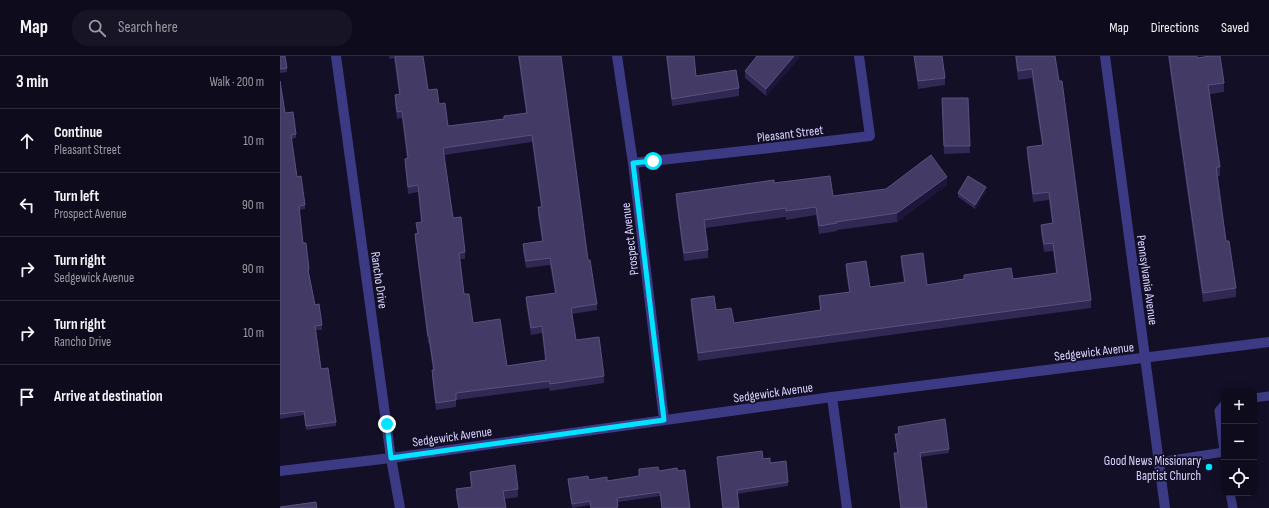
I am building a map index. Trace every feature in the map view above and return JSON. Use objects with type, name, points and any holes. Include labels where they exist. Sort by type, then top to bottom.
[{"type":"street","name":"Rancho Drive","points":[[336,56],[391,458],[400,508]]},
{"type":"street","name":"Prospect Avenue","points":[[617,56],[633,163],[664,420]]},
{"type":"street","name":"Pleasant Street","points":[[633,163],[870,136],[859,56]]},
{"type":"street","name":"Pennsylvania Avenue","points":[[1105,56],[1165,508]]},
{"type":"street","name":"Sedgewick Avenue","points":[[280,471],[391,458],[832,397],[1269,342]]},
{"type":"street","points":[[832,397],[848,508]]},
{"type":"lane","points":[[1257,398],[1269,396]]},
{"type":"lane","points":[[1221,409],[1219,411],[1221,427]]},
{"type":"lane","points":[[1159,462],[1221,452]]},
{"type":"lane","points":[[1230,496],[1232,508]]},
{"type":"building","points":[[280,56],[285,56],[287,68],[280,69]]},
{"type":"building","points":[[395,56],[423,56],[428,90],[437,89],[439,104],[445,103],[448,126],[504,119],[504,116],[527,113],[519,56],[561,56],[588,260],[590,260],[597,304],[571,308],[576,340],[599,337],[604,376],[550,384],[549,381],[456,393],[456,400],[436,403],[432,370],[434,370],[428,336],[415,234],[418,233],[416,223],[422,222],[418,185],[408,187],[405,159],[408,158],[402,111],[397,112],[395,95],[400,94]],"holes":[[[532,135],[542,207],[538,207],[543,241],[523,244],[526,261],[550,258],[556,293],[526,297],[531,328],[542,326],[546,360],[507,366],[500,319],[473,323],[469,294],[464,294],[459,253],[465,252],[461,217],[453,218],[443,148]]]},
{"type":"building","points":[[667,56],[694,56],[696,76],[736,70],[739,88],[672,99]]},
{"type":"building","points":[[757,56],[794,56],[766,89],[745,71]]},
{"type":"building","points":[[914,56],[942,56],[945,78],[918,81]]},
{"type":"building","points":[[1016,56],[1055,56],[1059,81],[1062,81],[1091,300],[698,353],[691,299],[714,296],[716,310],[731,308],[734,323],[821,310],[819,296],[850,292],[846,264],[866,261],[870,287],[905,282],[901,256],[923,253],[927,285],[964,279],[964,275],[1011,268],[1013,279],[1057,273],[1053,243],[1044,244],[1041,225],[1053,223],[1049,192],[1033,194],[1027,147],[1043,145],[1032,69],[1018,71]]},
{"type":"building","points":[[1169,56],[1197,56],[1197,58],[1220,56],[1224,83],[1208,85],[1220,167],[1216,167],[1226,241],[1229,241],[1236,288],[1203,293]]},
{"type":"building","points":[[280,81],[285,113],[293,112],[296,134],[291,135],[297,177],[301,176],[305,205],[299,206],[303,243],[306,243],[308,270],[315,305],[319,304],[322,325],[315,326],[321,369],[328,368],[336,422],[306,426],[304,411],[280,414]]},
{"type":"building","points":[[942,98],[968,98],[970,146],[944,146]]},
{"type":"building","points":[[931,155],[947,177],[897,213],[819,226],[816,207],[786,211],[786,208],[704,220],[708,250],[684,253],[676,194],[774,180],[774,183],[830,176],[833,196],[886,189]]},
{"type":"building","points":[[968,176],[986,187],[975,205],[958,193]]},
{"type":"building","points":[[945,419],[949,449],[920,453],[927,508],[901,508],[894,453],[898,453],[895,434],[899,434],[898,427]]},
{"type":"building","points":[[762,451],[763,459],[770,458],[770,463],[786,461],[788,482],[737,490],[739,508],[723,508],[717,457]]},
{"type":"building","points":[[515,465],[518,489],[503,491],[506,508],[459,508],[456,489],[472,487],[470,472]]},
{"type":"building","points":[[658,467],[659,471],[677,468],[678,471],[685,470],[690,508],[662,508],[660,492],[617,498],[617,508],[591,508],[590,501],[572,504],[568,479],[588,476],[589,480],[607,477],[607,481],[639,476],[639,469]]},
{"type":"building","points":[[316,502],[317,508],[280,508],[280,507]]},
{"type":"place","name":"Good News Missionary Baptist Church","points":[[1209,467]]},
{"type":"route","points":[[387,424],[391,458],[664,420],[633,163],[653,161]]}]
